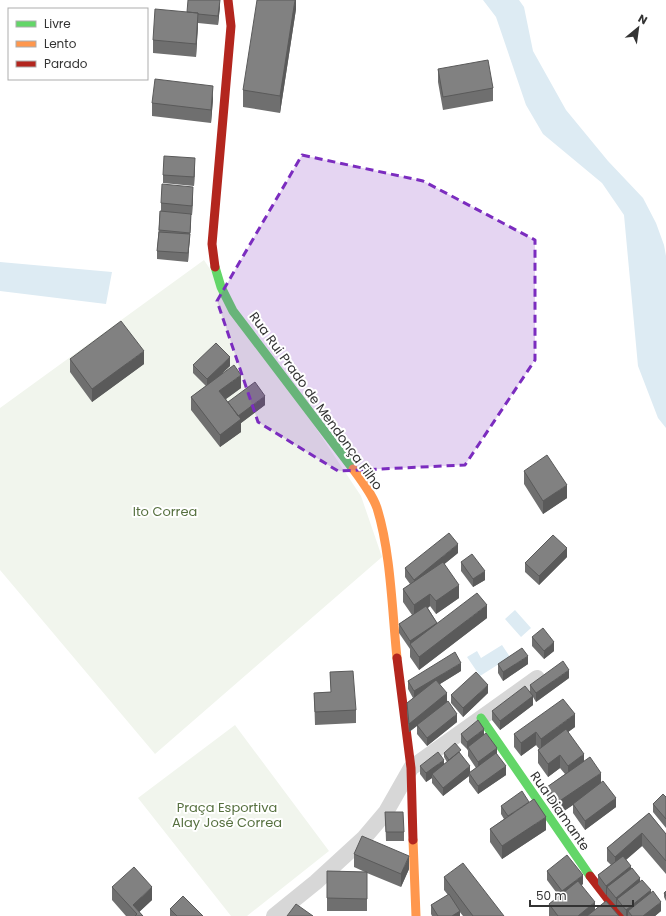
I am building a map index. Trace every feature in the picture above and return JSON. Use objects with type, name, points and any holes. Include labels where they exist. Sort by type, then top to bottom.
[{"type":"street","name":"Rua Rui Prado de Mendonça Filho","points":[[228,0],[231,26],[212,244],[216,273],[224,294],[234,311],[370,493],[377,508],[386,550],[400,689],[411,768],[416,916]]},
{"type":"street","points":[[274,916],[316,882],[364,838],[386,812],[411,768],[537,678]]},
{"type":"street","name":"Rua Diamante","points":[[481,718],[574,855],[621,916]]},
{"type":"highlighted area","points":[[302,155],[423,181],[535,240],[535,360],[465,465],[338,471],[258,422],[217,301]]},
{"type":"green space","name":"Ito Correa","points":[[204,260],[361,496],[382,557],[155,754],[0,570],[0,408]]},
{"type":"green space","name":"Praça Esportiva Alay José Correa","points":[[235,725],[329,851],[247,916],[231,916],[138,798]]},
{"type":"shaded area","points":[[483,0],[519,0],[524,7],[533,51],[566,110],[608,161],[643,198],[656,223],[664,245],[666,256],[666,428],[658,418],[638,366],[624,215],[602,183],[543,134],[526,105],[496,17]]},
{"type":"shaded area","points":[[0,262],[112,272],[106,304],[0,291]]},
{"type":"shaded area","points":[[515,610],[531,628],[521,637],[505,619]]},
{"type":"shaded area","points":[[502,645],[510,657],[480,676],[467,657],[477,651],[481,658]]},
{"type":"building","points":[[188,0],[220,0],[218,16],[187,12]]},
{"type":"building","points":[[257,0],[295,0],[280,96],[243,90]]},
{"type":"building","points":[[155,9],[198,13],[196,44],[153,40]]},
{"type":"building","points":[[488,60],[493,88],[443,97],[438,69]]},
{"type":"building","points":[[155,79],[213,86],[211,110],[152,103]]},
{"type":"building","points":[[164,156],[195,158],[194,177],[163,175]]},
{"type":"building","points":[[162,184],[193,187],[192,206],[161,203]]},
{"type":"building","points":[[160,211],[191,214],[190,233],[159,230]]},
{"type":"building","points":[[159,232],[190,234],[188,253],[157,251]]},
{"type":"building","points":[[121,321],[144,351],[92,389],[70,359]]},
{"type":"building","points":[[216,343],[230,357],[207,379],[193,365]]},
{"type":"building","points":[[234,365],[241,375],[219,391],[241,419],[220,435],[191,397]]},
{"type":"building","points":[[255,382],[265,396],[238,416],[228,402]]},
{"type":"building","points":[[547,455],[567,485],[543,501],[524,471]]},
{"type":"building","points":[[449,533],[458,544],[414,580],[405,568]]},
{"type":"building","points":[[553,535],[567,548],[539,576],[525,563]]},
{"type":"building","points":[[472,554],[485,571],[473,579],[461,562]]},
{"type":"building","points":[[443,562],[459,585],[436,601],[430,594],[414,605],[403,589]]},
{"type":"building","points":[[477,593],[487,605],[419,657],[410,644]]},
{"type":"building","points":[[426,606],[437,623],[410,641],[399,624]]},
{"type":"building","points":[[543,628],[554,642],[544,651],[532,637]]},
{"type":"building","points":[[522,648],[528,656],[503,672],[498,664]]},
{"type":"building","points":[[455,652],[461,663],[414,691],[408,681]]},
{"type":"building","points":[[563,661],[569,670],[536,693],[530,685]]},
{"type":"building","points":[[353,671],[356,710],[315,712],[314,693],[331,692],[330,672]]},
{"type":"building","points":[[476,672],[488,685],[463,708],[451,695]]},
{"type":"building","points":[[436,680],[447,693],[409,724],[407,703]]},
{"type":"building","points":[[525,686],[533,696],[500,721],[492,711]]},
{"type":"building","points":[[563,699],[575,714],[541,739],[536,732],[521,743],[514,734]]},
{"type":"building","points":[[448,701],[457,714],[427,738],[417,725]]},
{"type":"building","points":[[478,720],[484,729],[467,742],[461,734]]},
{"type":"building","points":[[566,729],[584,754],[568,766],[560,755],[548,764],[538,750]]},
{"type":"building","points":[[486,733],[497,748],[478,762],[468,747]]},
{"type":"building","points":[[455,743],[461,750],[449,760],[444,753]]},
{"type":"building","points":[[438,752],[444,760],[426,773],[420,766]]},
{"type":"building","points":[[459,752],[470,766],[443,788],[432,774]]},
{"type":"building","points":[[496,753],[506,766],[478,786],[469,773]]},
{"type":"building","points":[[590,757],[601,773],[558,802],[547,787]]},
{"type":"building","points":[[603,781],[616,798],[585,821],[573,804]]},
{"type":"building","points":[[522,791],[529,802],[508,816],[501,806]]},
{"type":"building","points":[[663,794],[666,797],[666,819],[653,804]]},
{"type":"building","points":[[534,799],[546,817],[502,846],[490,829]]},
{"type":"building","points":[[385,812],[403,812],[404,832],[386,832]]},
{"type":"building","points":[[649,813],[666,834],[666,861],[642,833],[615,857],[607,848]]},
{"type":"building","points":[[362,836],[409,856],[401,874],[354,854]]},
{"type":"building","points":[[567,855],[583,875],[562,891],[547,871]]},
{"type":"building","points":[[623,856],[631,866],[606,886],[598,875]]},
{"type":"building","points":[[463,863],[504,916],[473,916],[444,877]]},
{"type":"building","points":[[134,867],[152,887],[133,905],[143,916],[135,916],[137,914],[112,887]]},
{"type":"building","points":[[632,868],[640,878],[616,898],[607,887]]},
{"type":"building","points":[[327,871],[367,872],[367,899],[327,898]]},
{"type":"building","points":[[642,880],[651,890],[626,910],[617,899]]},
{"type":"building","points":[[578,881],[595,902],[578,916],[558,916],[549,904]]},
{"type":"building","points":[[653,891],[661,902],[643,916],[632,916],[628,911]]},
{"type":"building","points":[[449,894],[460,911],[452,916],[438,916],[431,905]]},
{"type":"building","points":[[183,896],[203,916],[177,916],[170,909]]},
{"type":"building","points":[[606,901],[619,916],[587,916]]},
{"type":"building","points":[[296,904],[313,916],[287,916]]},
{"type":"traffic: fast","points":[[215,267],[221,287],[233,311],[353,469]]},
{"type":"traffic: fast","points":[[481,718],[590,876]]},
{"type":"traffic: slow","points":[[353,469],[372,498],[377,508],[382,525],[388,563],[397,658]]},
{"type":"traffic: slow","points":[[413,840],[416,916]]},
{"type":"traffic: jam","points":[[215,267],[212,244],[231,26],[228,0]]},
{"type":"traffic: jam","points":[[397,658],[411,768],[413,840]]},
{"type":"traffic: jam","points":[[590,876],[621,916]]}]
